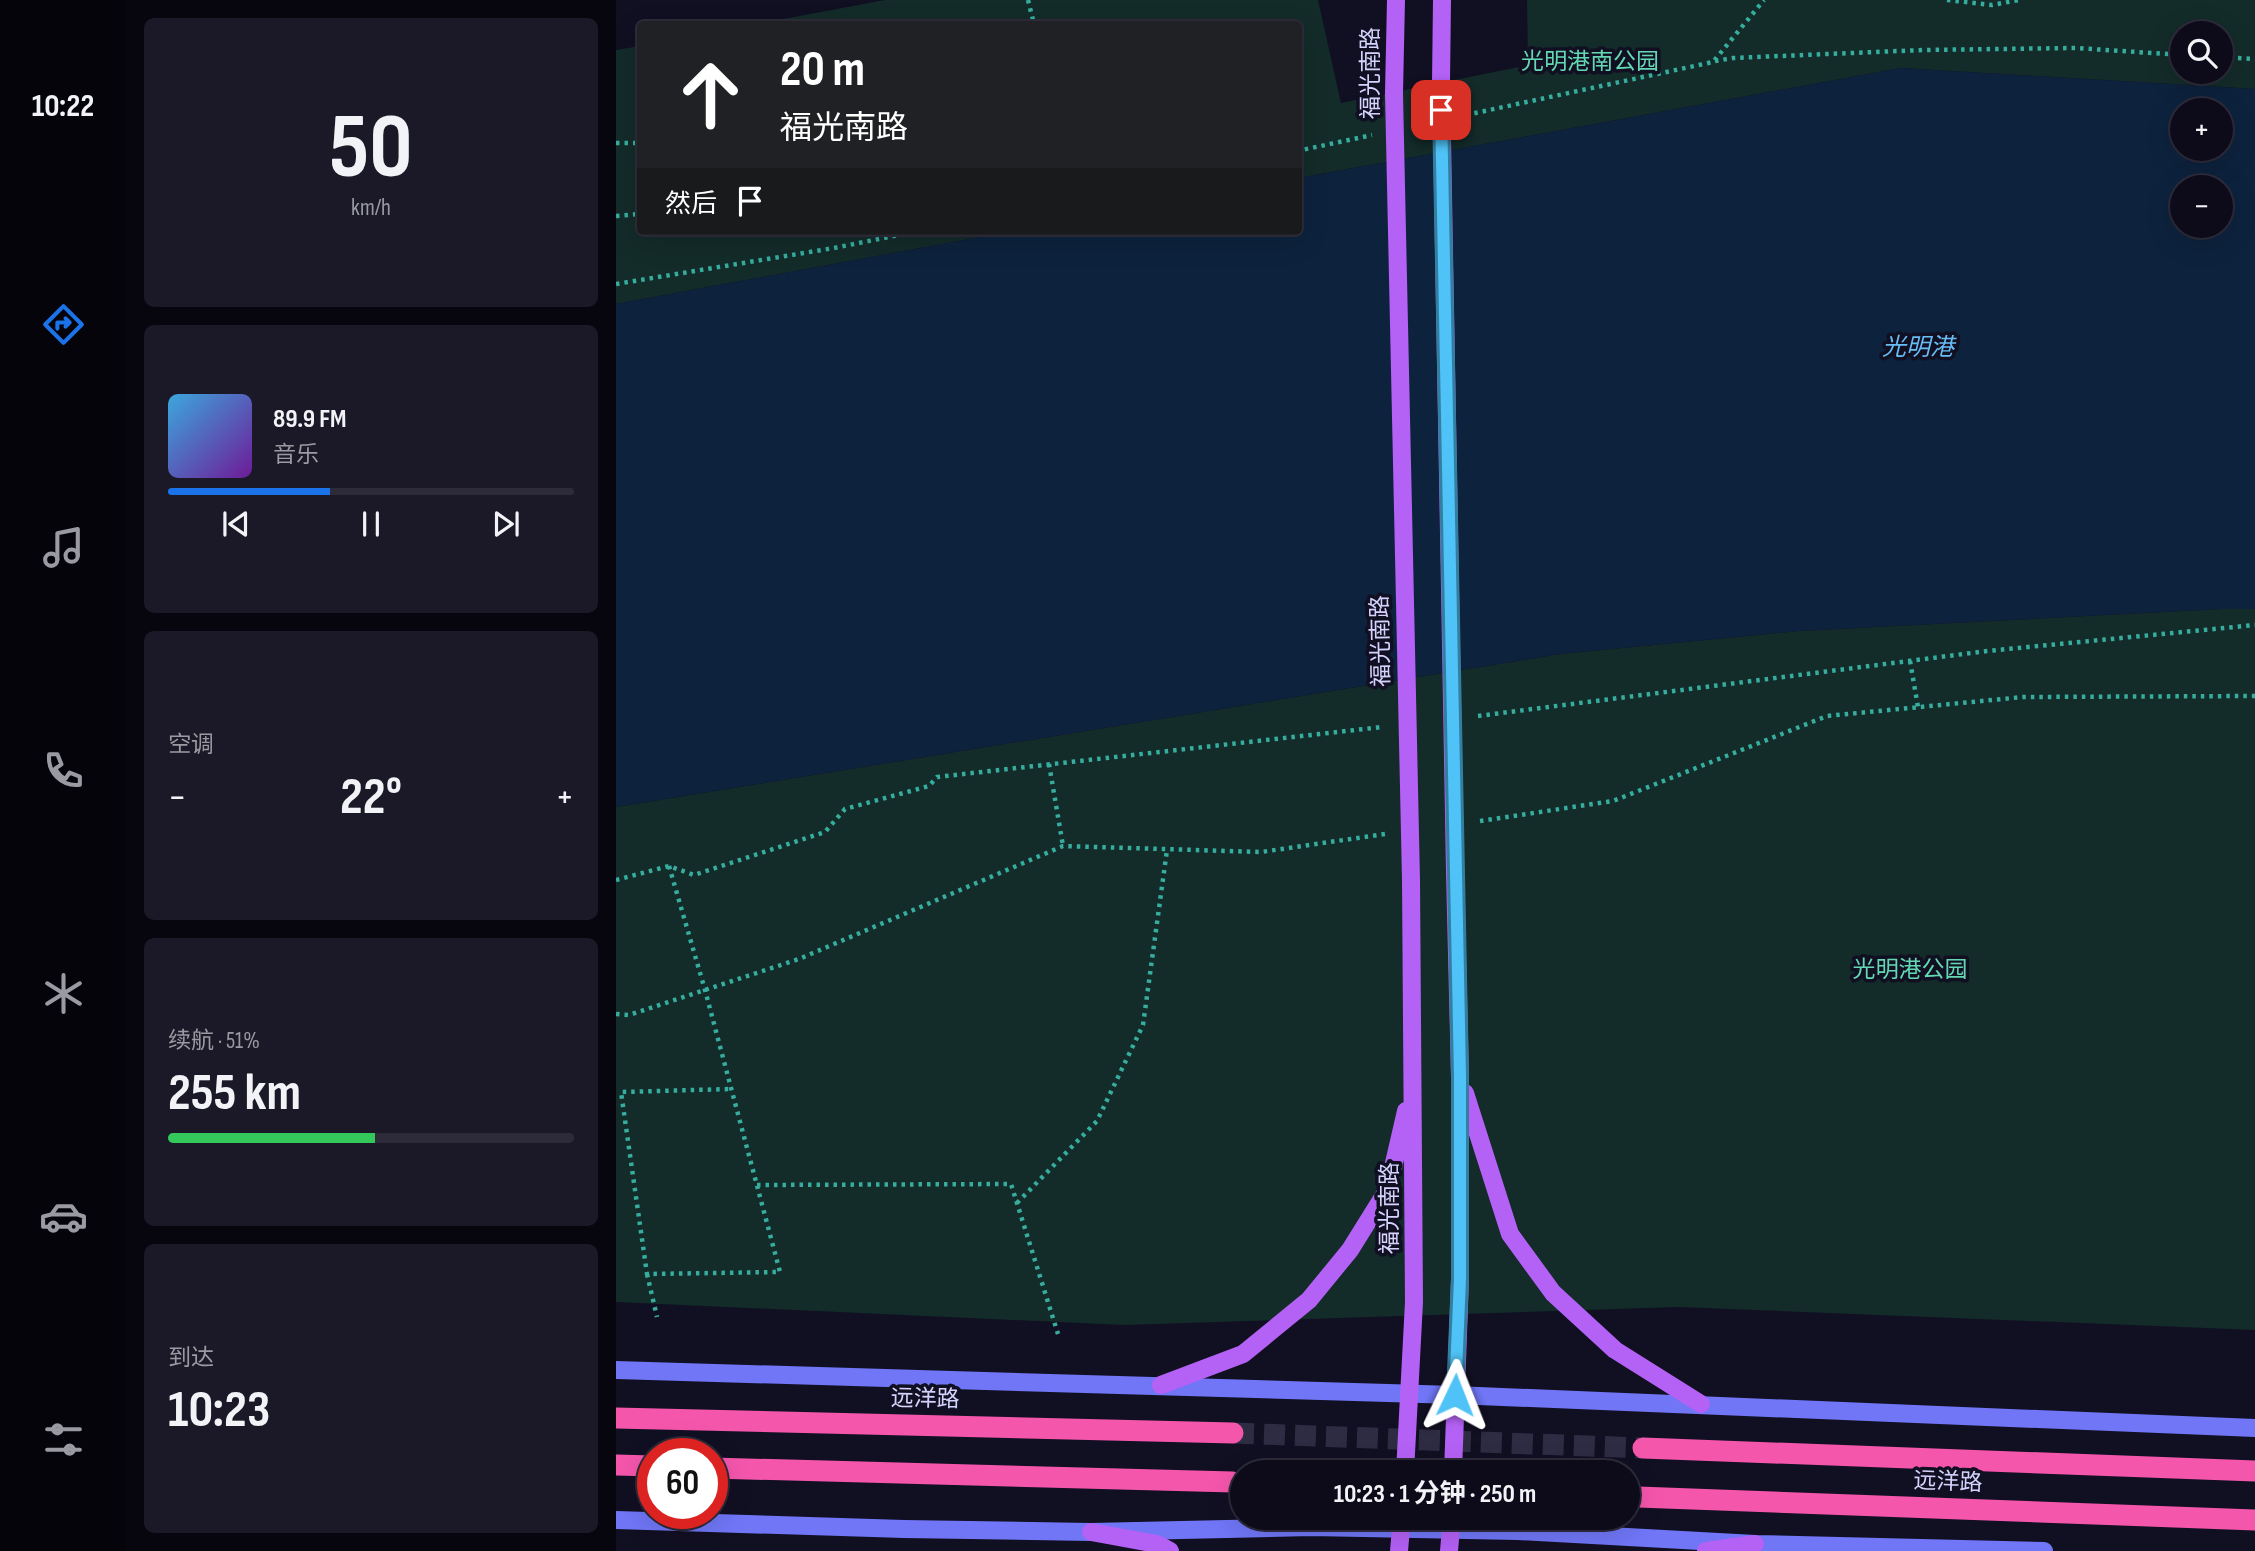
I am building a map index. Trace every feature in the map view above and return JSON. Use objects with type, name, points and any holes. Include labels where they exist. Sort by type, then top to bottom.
[{"type":"highway","name":"远洋路","points":[[616,1418],[1233,1433]]},
{"type":"highway","name":"远洋路","points":[[1643,1448],[2255,1471]]},
{"type":"highway","points":[[616,1465],[637,1466]]},
{"type":"highway","points":[[728,1468],[1230,1482]]},
{"type":"highway","name":"远洋路","points":[[1640,1497],[2255,1520]]},
{"type":"main road","name":"福光南路","points":[[1396,0],[1394,93],[1414,1080],[1414,1281],[1406,1460]]},
{"type":"main road","points":[[1442,0],[1441,82],[1460,1077],[1460,1279],[1453,1460]]},
{"type":"main road","points":[[1460,1077],[1510,1234],[1553,1293],[1615,1350],[1701,1404]]},
{"type":"main road","points":[[1161,1385],[1243,1353],[1309,1300],[1350,1250],[1388,1189],[1414,1080]]},
{"type":"main road","points":[[616,1370],[1455,1395],[2255,1429]]},
{"type":"main road","points":[[616,1520],[1091,1532],[1230,1529]]},
{"type":"main road","points":[[1399,1551],[1400,1530]]},
{"type":"main road","points":[[1449,1551],[1451,1530]]},
{"type":"main road","points":[[1509,1530],[1755,1544],[2044,1551]]},
{"type":"main road","points":[[1091,1532],[1157,1544],[1170,1551]]},
{"type":"main road","points":[[1706,1551],[1755,1544]]},
{"type":"path","points":[[1028,0],[1033,21]]},
{"type":"path","points":[[1713,62],[1764,0]]},
{"type":"path","points":[[1947,0],[1992,5],[2019,0]]},
{"type":"path","points":[[1453,117],[1733,58],[1923,50],[2076,48],[2170,54]]},
{"type":"path","points":[[2233,58],[2255,59]]},
{"type":"path","points":[[1302,149],[1384,132]]},
{"type":"path","points":[[616,143],[637,143]]},
{"type":"path","points":[[616,216],[637,214]]},
{"type":"path","points":[[616,284],[899,235]]},
{"type":"path","points":[[1910,661],[1919,707]]},
{"type":"path","points":[[1049,764],[1063,846]]},
{"type":"path","points":[[1017,1203],[1097,1121],[1143,1025],[1167,850]]},
{"type":"path","points":[[648,1273],[780,1272],[669,866]]},
{"type":"path","points":[[657,1317],[621,1093],[731,1089]]},
{"type":"path","points":[[757,1185],[1011,1184],[1058,1334]]},
{"type":"green space","name":"光明港南公园","points":[[885,0],[1318,0],[1341,103],[1528,65],[1527,0],[2255,0],[2255,89],[2171,84],[2233,84],[2233,21],[2170,21],[2170,84],[1901,68],[1302,177],[1302,21],[773,21]]},
{"type":"green space","points":[[637,46],[637,235],[991,235],[616,304],[616,50]]},
{"type":"green space","name":"光明港公园","points":[[2255,609],[2255,1330],[1679,1307],[1124,1325],[616,1302],[616,807],[1560,654],[1799,631]]},
{"type":"water","name":"光明港","points":[[1901,68],[2255,89],[2255,609],[1799,631],[1560,654],[616,807],[616,304],[991,235],[1302,235],[1302,177]]},
{"type":"tunnel","points":[[1233,1433],[1643,1448]]},
{"type":"route","points":[[1441,110],[1460,1077],[1460,1279],[1455,1395]]}]
